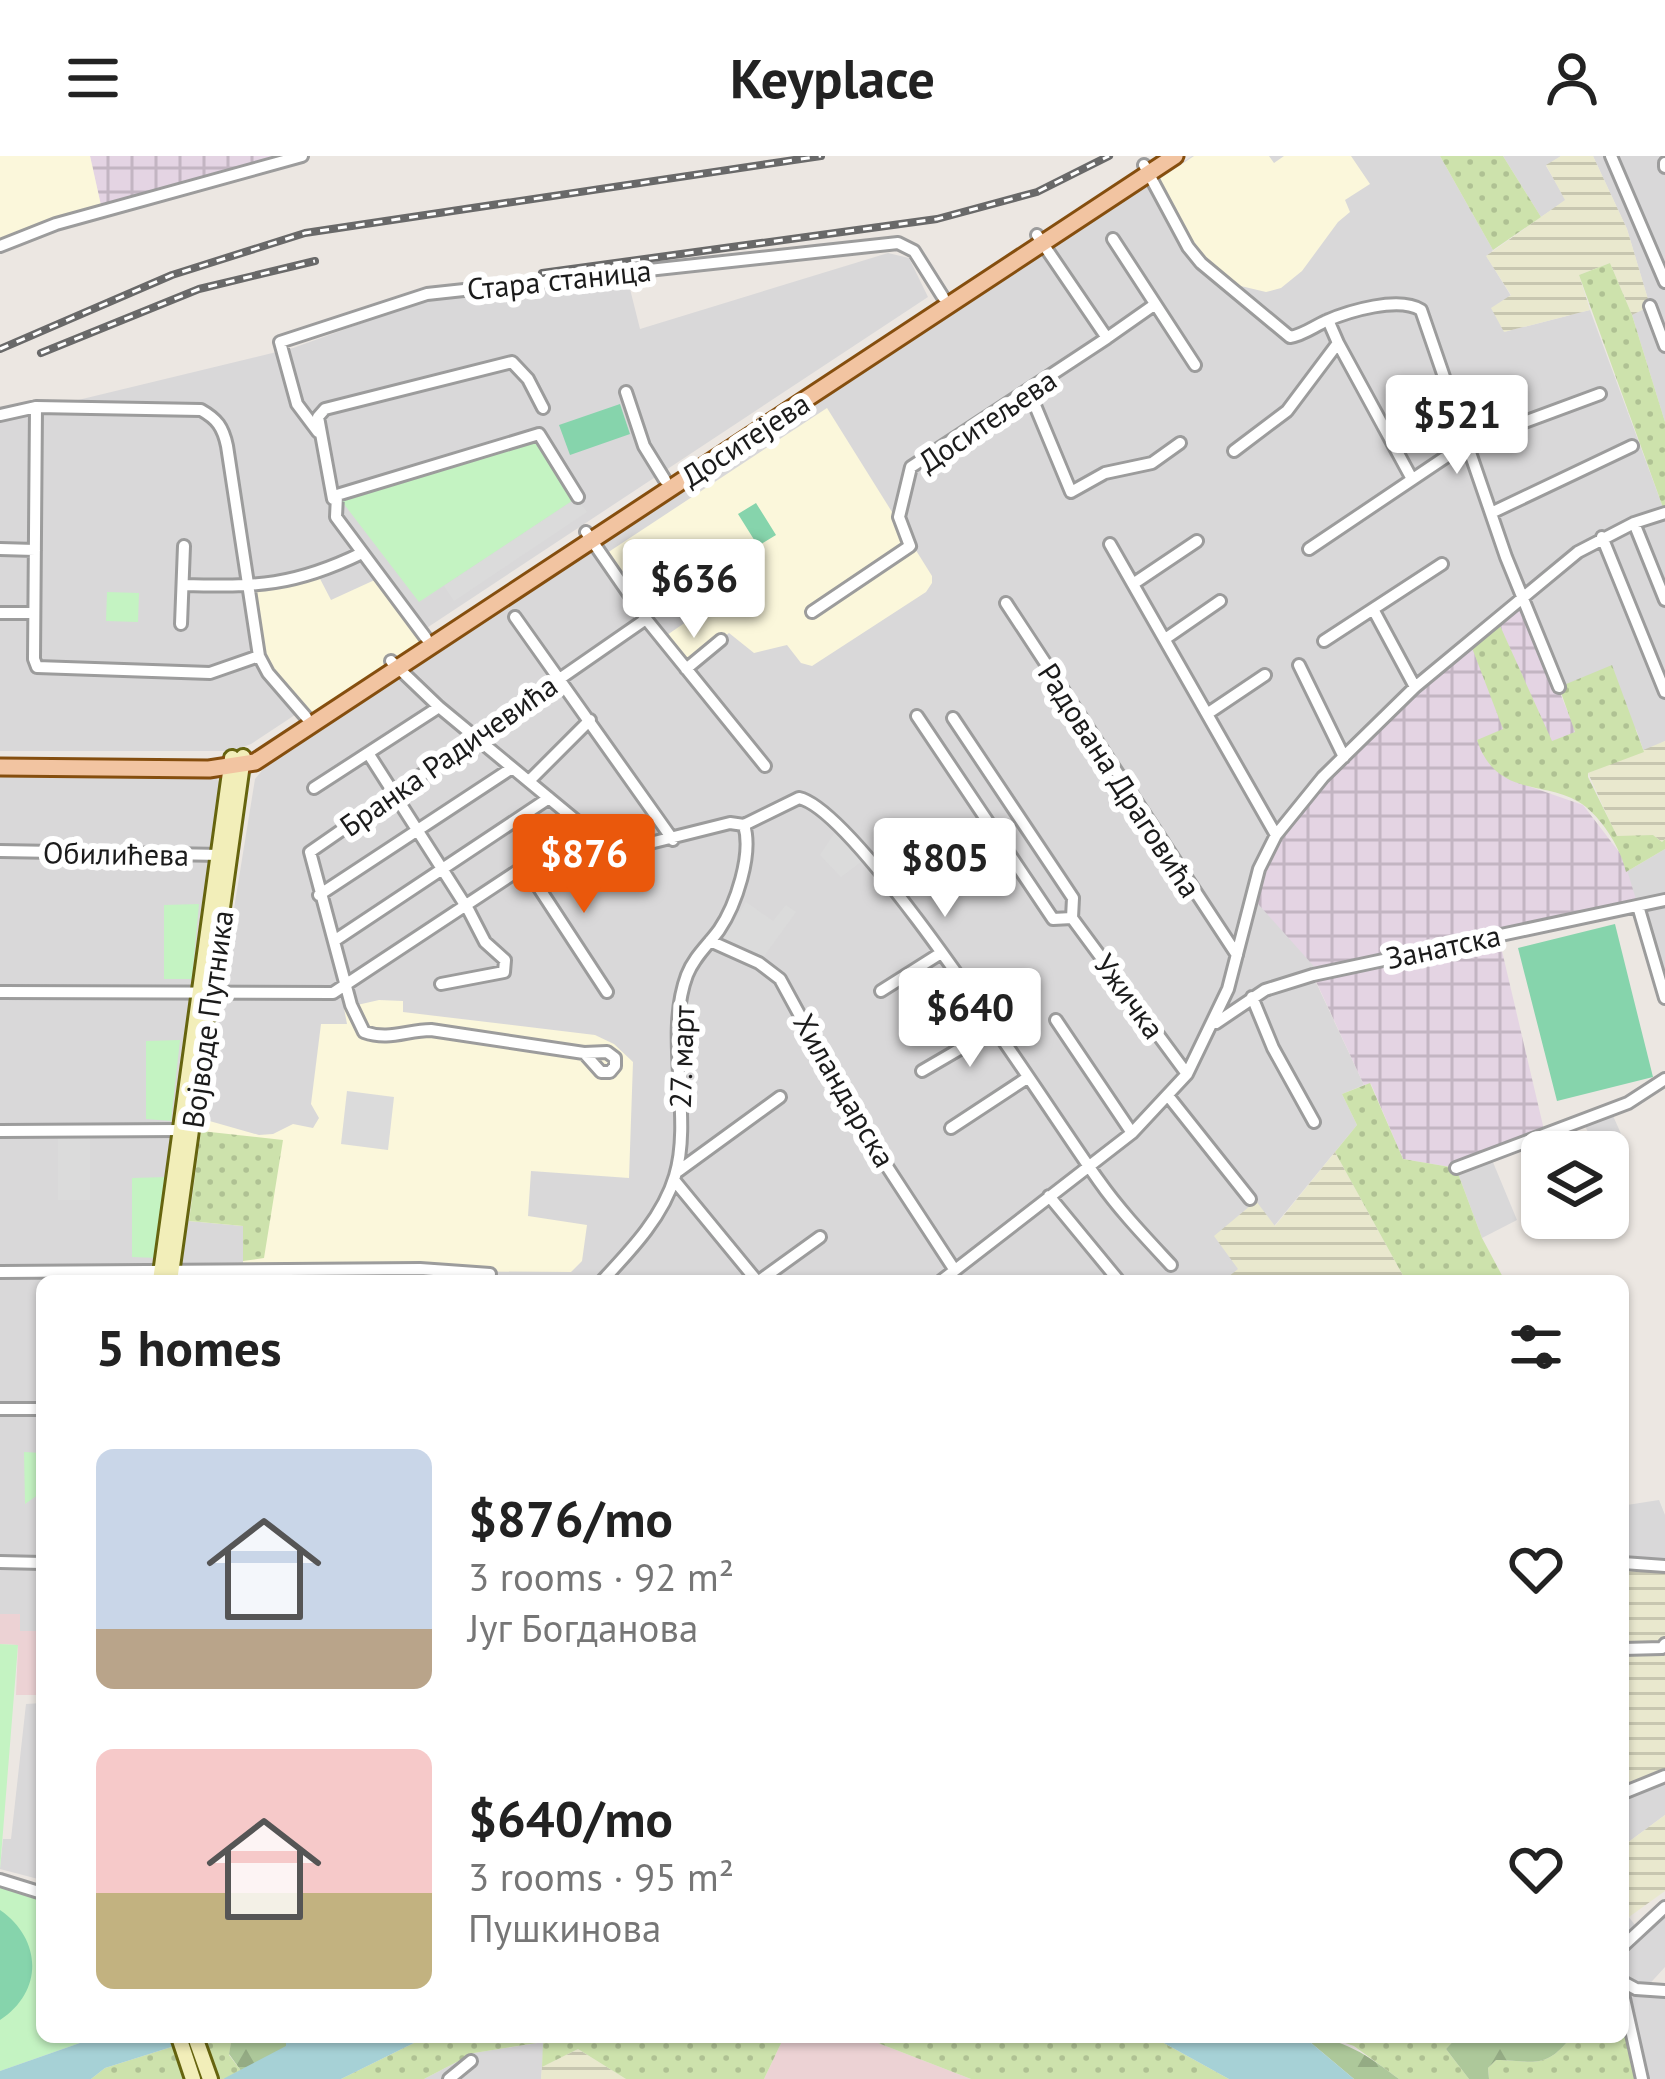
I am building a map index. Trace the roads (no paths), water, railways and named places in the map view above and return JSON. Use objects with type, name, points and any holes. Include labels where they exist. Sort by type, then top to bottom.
[{"type":"main road","name":"Доситејева","points":[[241,762],[1150,164],[1175,156]]},
{"type":"main road","name":"Доситејева","points":[[589,536],[665,480],[943,297],[1040,239]]},
{"type":"main road","name":"Доситејева","points":[[241,762],[394,665],[426,638],[471,614]]},
{"type":"main road","points":[[0,758],[241,762]]},
{"type":"main road","points":[[0,767],[209,769],[241,762]]},
{"type":"main road","points":[[235,789],[241,762]]},
{"type":"main road","name":"Војводе Путника","points":[[166,1275],[241,762]]},
{"type":"main road","points":[[209,769],[235,789]]},
{"type":"main road","points":[[181,2043],[194,2079]]},
{"type":"main road","points":[[197,2043],[210,2079]]},
{"type":"street","points":[[0,246],[56,224],[302,156]]},
{"type":"street","points":[[1611,156],[1665,282]]},
{"type":"street","points":[[1150,164],[1188,247],[1283,333],[1297,338],[1328,320],[1389,305],[1419,307],[1522,600],[1559,686]]},
{"type":"street","points":[[1040,239],[1107,338]]},
{"type":"street","points":[[1113,239],[1195,365]]},
{"type":"street","name":"Стара станица","points":[[318,432],[294,393],[280,342],[427,294],[898,243],[914,250],[943,297]]},
{"type":"street","name":"Доситељева","points":[[812,612],[910,546],[899,517],[911,467],[1154,305]]},
{"type":"street","points":[[1650,305],[1665,346]]},
{"type":"street","points":[[1328,320],[1412,478]]},
{"type":"street","points":[[1234,451],[1287,411],[1338,343]]},
{"type":"street","points":[[294,393],[303,404],[325,409],[508,362],[528,379],[543,408]]},
{"type":"street","points":[[1029,391],[1071,492],[1106,473],[1160,459],[1180,443]]},
{"type":"street","points":[[626,392],[644,446],[665,480]]},
{"type":"street","points":[[1309,549],[1465,444],[1600,394]]},
{"type":"street","points":[[0,415],[36,407],[201,410],[214,417],[224,430],[260,656],[268,673],[307,717]]},
{"type":"street","points":[[36,407],[37,668],[210,673],[260,656]]},
{"type":"street","name":"Стара станица","points":[[325,409],[318,417],[318,432],[336,517],[426,638]]},
{"type":"street","points":[[334,502],[337,495],[539,434],[578,497]]},
{"type":"street","points":[[1491,514],[1632,446]]},
{"type":"street","points":[[947,1275],[1132,1133],[1187,1074],[1224,999],[1259,869],[1276,835],[1322,777],[1415,687],[1578,552],[1602,537],[1665,513]]},
{"type":"street","points":[[1634,523],[1665,600]]},
{"type":"street","points":[[589,536],[646,619],[765,766]]},
{"type":"street","points":[[1602,537],[1665,692]]},
{"type":"street","points":[[1133,584],[1197,541]]},
{"type":"street","points":[[1110,544],[1276,835]]},
{"type":"street","points":[[181,624],[184,546]]},
{"type":"street","points":[[0,549],[34,550]]},
{"type":"street","points":[[183,585],[248,586],[308,577],[362,553]]},
{"type":"street","points":[[1324,641],[1442,564]]},
{"type":"street","points":[[1165,639],[1220,601]]},
{"type":"street","name":"Радована Драговића","points":[[1006,603],[1237,956]]},
{"type":"street","points":[[1373,609],[1415,687]]},
{"type":"street","points":[[0,613],[34,613]]},
{"type":"street","points":[[515,617],[673,840]]},
{"type":"street","name":"Бранка Радичевића","points":[[320,896],[310,852],[646,619]]},
{"type":"street","points":[[686,669],[721,640]]},
{"type":"street","points":[[1299,664],[1344,757]]},
{"type":"street","points":[[394,665],[614,852],[730,824],[744,825],[799,798],[813,802],[876,868],[972,996],[1088,1166],[1171,1265]]},
{"type":"street","points":[[1207,714],[1265,675]]},
{"type":"street","points":[[314,788],[439,707]]},
{"type":"street","name":"Ужичка","points":[[916,716],[1051,916],[1058,921],[1072,917]]},
{"type":"street","name":"Ужичка","points":[[953,718],[1073,898],[1072,917],[1187,1074]]},
{"type":"street","points":[[529,781],[590,720]]},
{"type":"street","points":[[368,753],[485,942],[506,960],[506,969],[500,973],[441,984]]},
{"type":"street","points":[[512,767],[320,896],[358,1022],[368,1034],[397,1037],[413,1030],[431,1030],[584,1053]]},
{"type":"street","points":[[334,941],[549,799]]},
{"type":"street","name":"27. март","points":[[675,1176],[680,1000],[688,971],[734,899],[747,841],[744,825]]},
{"type":"street","points":[[0,992],[326,994],[346,987],[584,826]]},
{"type":"street","name":"Обилићева","points":[[0,851],[225,855]]},
{"type":"street","points":[[524,866],[608,992]]},
{"type":"street","name":"Занатска","points":[[1213,1025],[1252,997],[1342,968],[1665,900]]},
{"type":"street","points":[[1638,906],[1665,998]]},
{"type":"street","name":"Хиландарска","points":[[710,941],[780,979],[858,1122],[954,1268]]},
{"type":"street","points":[[881,991],[941,953]]},
{"type":"street","points":[[909,1035],[972,996]]},
{"type":"street","points":[[1252,997],[1273,1048],[1314,1123]]},
{"type":"street","points":[[1224,999],[1230,1006],[1239,1006]]},
{"type":"street","points":[[1057,1020],[1132,1133]]},
{"type":"street","points":[[922,1071],[994,1029]]},
{"type":"street","points":[[951,1128],[1027,1078]]},
{"type":"street","points":[[1456,1168],[1628,1102],[1665,1078]]},
{"type":"street","points":[[607,1275],[662,1207],[675,1176],[780,1096]]},
{"type":"street","points":[[1169,1097],[1250,1199]]},
{"type":"street","points":[[0,1131],[185,1130]]},
{"type":"street","points":[[675,1176],[753,1275]]},
{"type":"street","points":[[1049,1196],[1114,1275]]},
{"type":"street","points":[[766,1275],[820,1237]]},
{"type":"street","points":[[0,1272],[124,1275]]},
{"type":"street","points":[[422,1275],[490,1274]]},
{"type":"street","points":[[0,1409],[36,1409]]},
{"type":"street","points":[[0,1562],[36,1562]]},
{"type":"street","points":[[1629,1563],[1665,1566]]},
{"type":"street","points":[[1629,1649],[1665,1644]]},
{"type":"street","points":[[1629,1791],[1665,1776]]},
{"type":"street","points":[[0,1880],[36,1891]]},
{"type":"street","points":[[1629,1940],[1665,1907]]},
{"type":"street","points":[[1629,1985],[1665,1991]]},
{"type":"street","points":[[1629,2021],[1642,2079]]},
{"type":"street","points":[[449,2079],[471,2061]]},
{"type":"water","points":[[80,2043],[184,2043],[105,2068],[91,2079],[0,2079],[0,2071]]},
{"type":"water","points":[[414,2043],[341,2079],[223,2079],[286,2046]]},
{"type":"water","points":[[1164,2043],[1311,2043],[1354,2079],[1229,2079]]},
{"type":"railway","points":[[0,349],[172,275],[305,233],[821,156]]},
{"type":"railway","points":[[542,273],[937,219],[1037,192],[1109,156]]},
{"type":"railway","points":[[41,353],[199,289],[315,261]]}]
